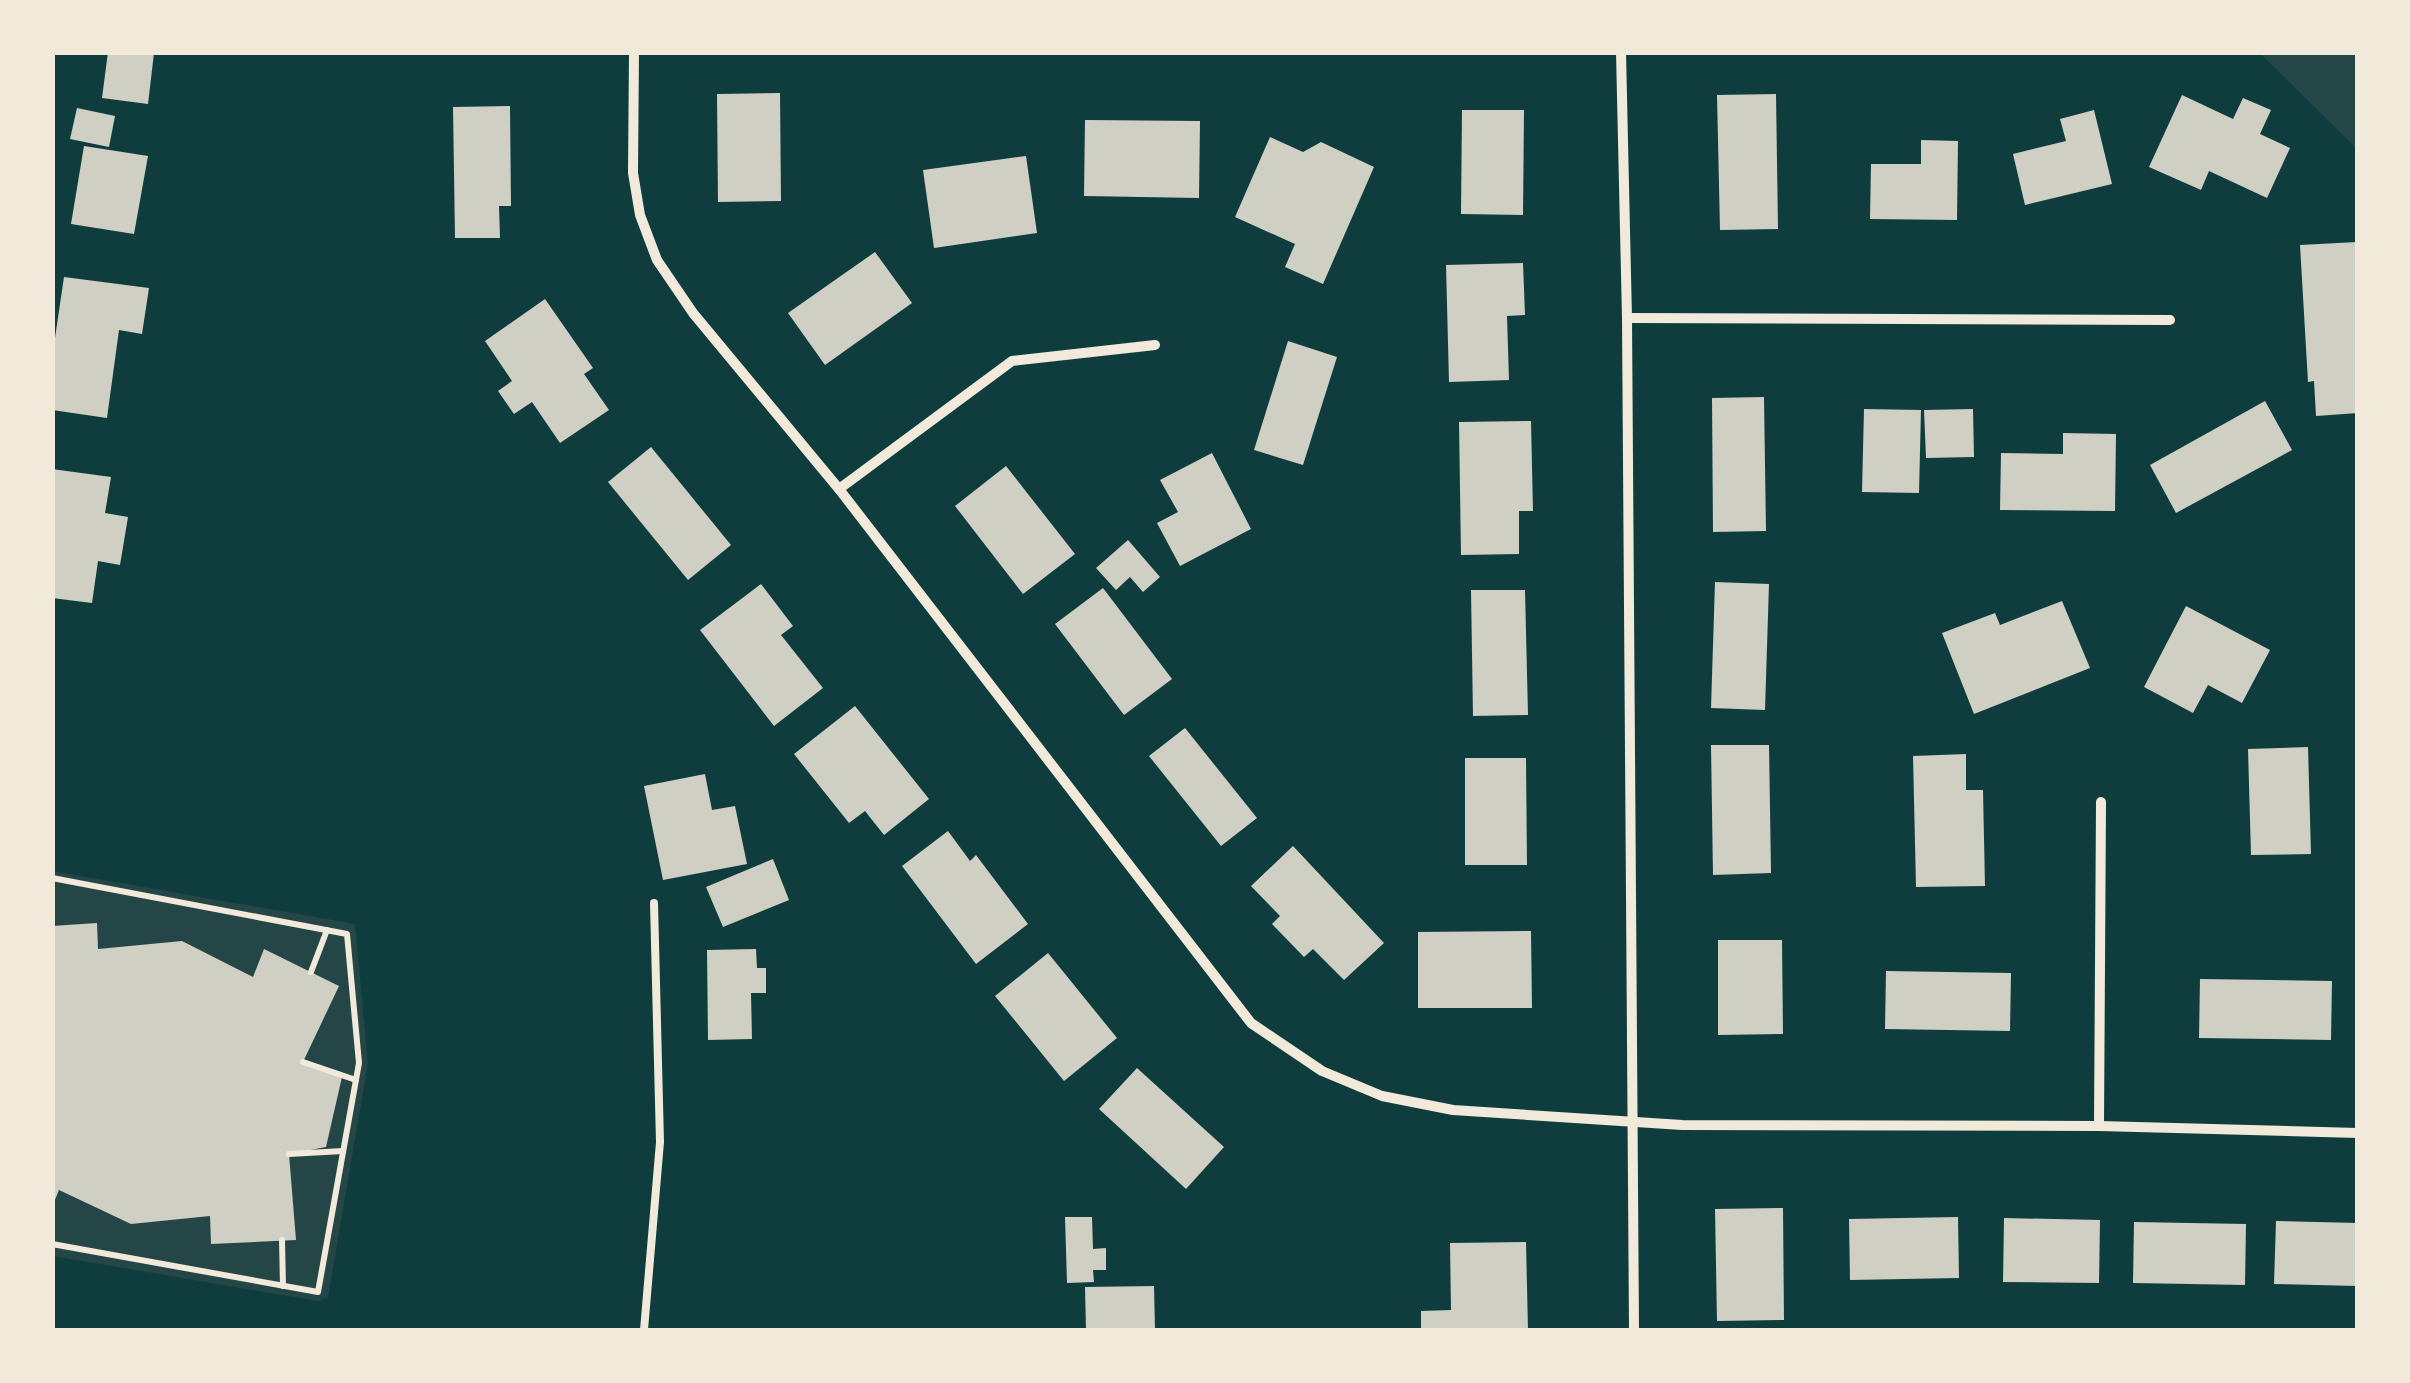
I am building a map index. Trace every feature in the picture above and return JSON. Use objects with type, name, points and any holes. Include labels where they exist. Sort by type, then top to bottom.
[{"type":"street","points":[[634,52],[633,173],[640,216],[657,260],[694,313],[839,488],[1251,1023],[1322,1072],[1382,1096],[1453,1110],[1682,1125],[2099,1126],[2358,1132]]},
{"type":"street","points":[[1621,52],[1634,1330]]},
{"type":"street","points":[[1626,318],[2170,320]]},
{"type":"street","points":[[839,488],[1012,361],[1155,345]]},
{"type":"street","points":[[2099,1126],[2101,802]]},
{"type":"lane","points":[[644,1330],[660,1142],[654,904]]},
{"type":"path","points":[[52,878],[348,934],[360,1063],[318,1292],[52,1244]]},
{"type":"path","points":[[311,972],[327,930]]},
{"type":"path","points":[[303,1062],[356,1080]]},
{"type":"path","points":[[289,1154],[344,1151]]},
{"type":"path","points":[[282,1240],[283,1286]]},
{"type":"shaded area","points":[[2260,53],[2357,53],[2357,149]]},
{"type":"shaded area","points":[[52,871],[355,924],[368,1063],[328,1297],[318,1301],[53,1256]]},
{"type":"building","points":[[108,52],[154,53],[148,104],[102,98]]},
{"type":"building","points":[[780,93],[781,201],[718,202],[717,94]]},
{"type":"building","points":[[1776,94],[1778,229],[1720,230],[1717,95]]},
{"type":"building","points":[[2182,95],[2233,119],[2243,98],[2271,110],[2260,134],[2290,148],[2267,198],[2209,171],[2201,190],[2149,167]]},
{"type":"building","points":[[510,106],[511,206],[499,206],[500,238],[455,238],[453,107]]},
{"type":"building","points":[[77,108],[115,116],[109,147],[70,139]]},
{"type":"building","points":[[1462,110],[1524,110],[1523,215],[1461,214]]},
{"type":"building","points":[[2094,110],[2112,184],[2025,205],[2013,154],[2066,141],[2060,119]]},
{"type":"building","points":[[1085,120],[1200,121],[1199,198],[1084,196]]},
{"type":"building","points":[[1270,137],[1303,152],[1321,142],[1374,167],[1323,284],[1285,267],[1295,244],[1235,217]]},
{"type":"building","points":[[1921,140],[1958,141],[1957,220],[1870,219],[1871,164],[1921,164]]},
{"type":"building","points":[[84,146],[148,156],[134,234],[71,224]]},
{"type":"building","points":[[1026,156],[1037,233],[934,248],[923,170]]},
{"type":"building","points":[[2357,242],[2358,413],[2316,416],[2314,381],[2308,382],[2300,245]]},
{"type":"building","points":[[875,252],[912,303],[825,365],[788,313]]},
{"type":"building","points":[[1523,263],[1525,315],[1507,316],[1509,380],[1449,382],[1446,265]]},
{"type":"building","points":[[64,277],[149,288],[142,334],[119,330],[107,418],[52,410],[52,358]]},
{"type":"building","points":[[545,299],[593,368],[584,374],[609,410],[560,443],[532,402],[514,414],[498,391],[512,381],[485,341]]},
{"type":"building","points":[[1288,341],[1337,357],[1303,465],[1254,450]]},
{"type":"building","points":[[1764,397],[1766,531],[1713,532],[1712,398]]},
{"type":"building","points":[[2265,401],[2292,450],[2176,513],[2150,465]]},
{"type":"building","points":[[1864,409],[1921,410],[1919,493],[1862,492]]},
{"type":"building","points":[[1973,409],[1974,457],[1926,458],[1924,410]]},
{"type":"building","points":[[1531,421],[1533,511],[1519,511],[1519,554],[1461,555],[1459,422]]},
{"type":"building","points":[[2063,433],[2116,434],[2115,511],[2000,510],[2001,453],[2063,454]]},
{"type":"building","points":[[651,447],[731,545],[688,580],[608,482]]},
{"type":"building","points":[[1212,453],[1251,529],[1180,566],[1157,523],[1178,512],[1160,480]]},
{"type":"building","points":[[1006,466],[1075,554],[1023,594],[955,506]]},
{"type":"building","points":[[52,469],[111,477],[105,513],[128,517],[120,565],[98,561],[92,603],[52,598]]},
{"type":"building","points":[[1128,540],[1160,577],[1143,592],[1130,577],[1116,590],[1096,568]]},
{"type":"building","points":[[1715,582],[1769,584],[1765,710],[1711,708]]},
{"type":"building","points":[[761,584],[793,626],[781,635],[823,688],[774,726],[700,630]]},
{"type":"building","points":[[1103,588],[1172,679],[1124,715],[1055,624]]},
{"type":"building","points":[[1471,590],[1525,590],[1528,715],[1473,716]]},
{"type":"building","points":[[2062,601],[2090,668],[1974,714],[1942,633],[1995,613],[2000,625]]},
{"type":"building","points":[[2186,606],[2270,650],[2242,703],[2208,685],[2193,713],[2144,687]]},
{"type":"building","points":[[855,706],[929,799],[884,835],[865,811],[849,823],[794,754]]},
{"type":"building","points":[[1185,728],[1257,818],[1221,846],[1149,756]]},
{"type":"building","points":[[1711,745],[1769,745],[1771,873],[1713,875]]},
{"type":"building","points":[[2308,747],[2311,854],[2251,855],[2248,749]]},
{"type":"building","points":[[1966,754],[1966,790],[1983,790],[1985,886],[1916,887],[1913,756]]},
{"type":"building","points":[[1465,758],[1526,758],[1527,865],[1465,865]]},
{"type":"building","points":[[705,774],[712,810],[735,806],[747,864],[663,880],[644,786]]},
{"type":"building","points":[[948,831],[970,861],[976,855],[1028,924],[976,964],[902,866]]},
{"type":"building","points":[[1293,846],[1384,943],[1344,980],[1313,949],[1304,957],[1272,924],[1280,916],[1251,886]]},
{"type":"building","points":[[773,859],[789,900],[723,927],[706,887]]},
{"type":"building","points":[[97,923],[98,949],[182,941],[253,977],[264,949],[339,986],[303,1062],[342,1077],[326,1147],[289,1154],[296,1240],[211,1244],[210,1216],[131,1224],[59,1190],[52,1207],[52,926]]},
{"type":"building","points":[[1531,931],[1532,1008],[1418,1008],[1418,932]]},
{"type":"building","points":[[1718,940],[1782,940],[1783,1034],[1718,1035]]},
{"type":"building","points":[[756,949],[757,968],[766,968],[766,993],[751,993],[752,1039],[708,1040],[707,950]]},
{"type":"building","points":[[1048,953],[1117,1038],[1064,1081],[995,996]]},
{"type":"building","points":[[1886,971],[2011,973],[2010,1031],[1885,1029]]},
{"type":"building","points":[[2200,979],[2332,981],[2331,1040],[2199,1038]]},
{"type":"building","points":[[1137,1068],[1224,1147],[1186,1189],[1099,1109]]},
{"type":"building","points":[[1783,1208],[1784,1320],[1717,1321],[1715,1209]]},
{"type":"building","points":[[1065,1217],[1092,1217],[1093,1249],[1106,1248],[1106,1270],[1093,1270],[1094,1282],[1067,1283]]},
{"type":"building","points":[[1958,1217],[1959,1278],[1850,1280],[1849,1219]]},
{"type":"building","points":[[2004,1218],[2100,1220],[2099,1283],[2003,1282]]},
{"type":"building","points":[[2276,1221],[2358,1223],[2358,1286],[2274,1284]]},
{"type":"building","points":[[2134,1222],[2246,1224],[2245,1285],[2133,1283]]},
{"type":"building","points":[[1526,1242],[1528,1330],[1421,1330],[1421,1311],[1451,1310],[1450,1243]]},
{"type":"building","points":[[1154,1286],[1155,1330],[1086,1330],[1085,1287]]}]
